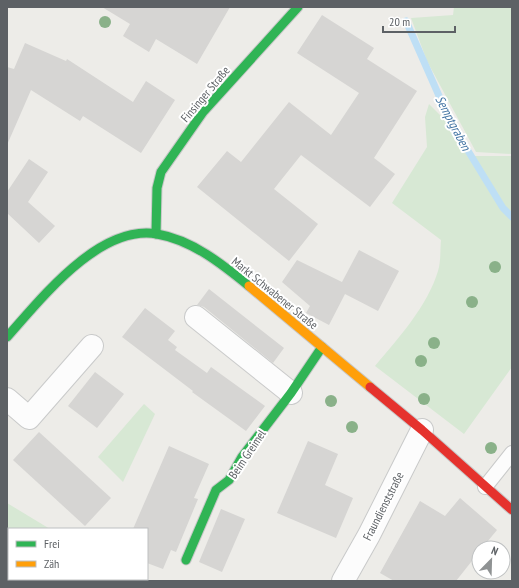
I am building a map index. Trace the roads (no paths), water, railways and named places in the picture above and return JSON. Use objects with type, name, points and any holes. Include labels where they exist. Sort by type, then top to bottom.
[{"type":"main road","name":"Finsinger Straße","points":[[156,234],[157,188],[162,172],[203,112],[298,7]]},
{"type":"main road","name":"Markt Schwabener Straße","points":[[7,337],[57,282],[89,254],[111,242],[131,234],[156,234],[182,242],[207,255],[274,306],[422,430],[512,510]]},
{"type":"main road","name":"Beim Greimel","points":[[186,560],[216,490],[229,480],[242,457],[291,393],[322,347]]},
{"type":"street","points":[[196,317],[291,393]]},
{"type":"street","points":[[7,399],[29,418],[92,346]]},
{"type":"street","name":"Fraundienststraße","points":[[343,581],[369,535],[422,430]]},
{"type":"lane","points":[[485,486],[512,454]]},
{"type":"waterway","name":"Semptgraben","points":[[406,21],[451,123],[503,208],[512,217]]}]
